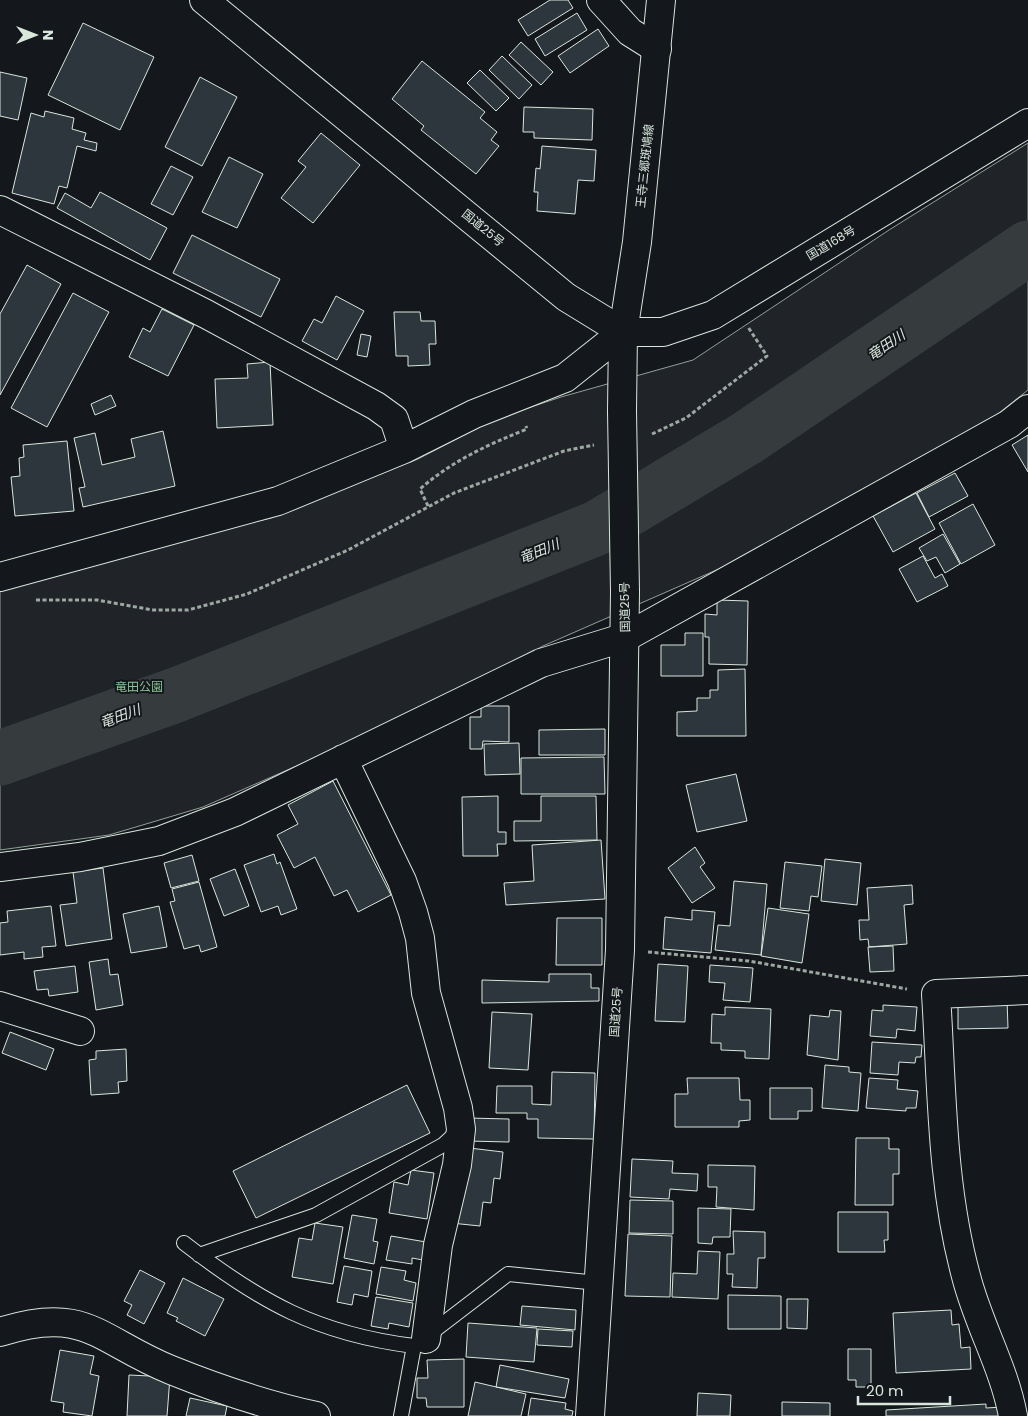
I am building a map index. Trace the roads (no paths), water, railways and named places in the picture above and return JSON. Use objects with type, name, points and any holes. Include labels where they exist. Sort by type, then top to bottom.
[{"type":"main road","name":"国道25号","points":[[204,0],[566,297],[623,332],[622,410],[626,637],[620,950],[590,1416]]},
{"type":"main road","points":[[601,0],[630,32],[658,49]]},
{"type":"main road","name":"王寺三郷斑鳩線","points":[[623,332],[637,242],[658,49],[661,0]]},
{"type":"main road","name":"国道168号","points":[[623,332],[662,332],[713,316],[1028,123]]},
{"type":"main road","points":[[0,210],[206,314],[376,406],[394,419],[404,449]]},
{"type":"main road","points":[[0,577],[278,501],[404,449],[474,414],[565,378],[623,332]]},
{"type":"main road","points":[[0,867],[80,857],[159,841],[235,812],[541,663],[626,637],[1009,424],[1028,409]]},
{"type":"main road","points":[[343,759],[402,881],[413,912],[420,938],[426,993],[449,1070],[461,1129],[457,1165],[438,1244],[420,1343]]},
{"type":"main road","points":[[1013,1416],[1009,1394],[966,1277],[948,1194],[936,994],[1028,990]]},
{"type":"main road","points":[[0,1006],[80,1031]]},
{"type":"main road","points":[[0,1332],[42,1321],[79,1324],[96,1330],[169,1369],[266,1405],[316,1416]]},
{"type":"lane","points":[[199,1255],[316,1215],[443,1145],[461,1129]]},
{"type":"lane","points":[[184,1243],[260,1298],[320,1326],[374,1341],[420,1343]]},
{"type":"lane","points":[[401,1416],[420,1343],[508,1274],[598,1283]]},
{"type":"waterway","name":"竜田川","points":[[0,758],[176,695],[597,528],[747,438],[1028,248]]},
{"type":"park label","name":"竜田公園","points":[[139,687]]}]
